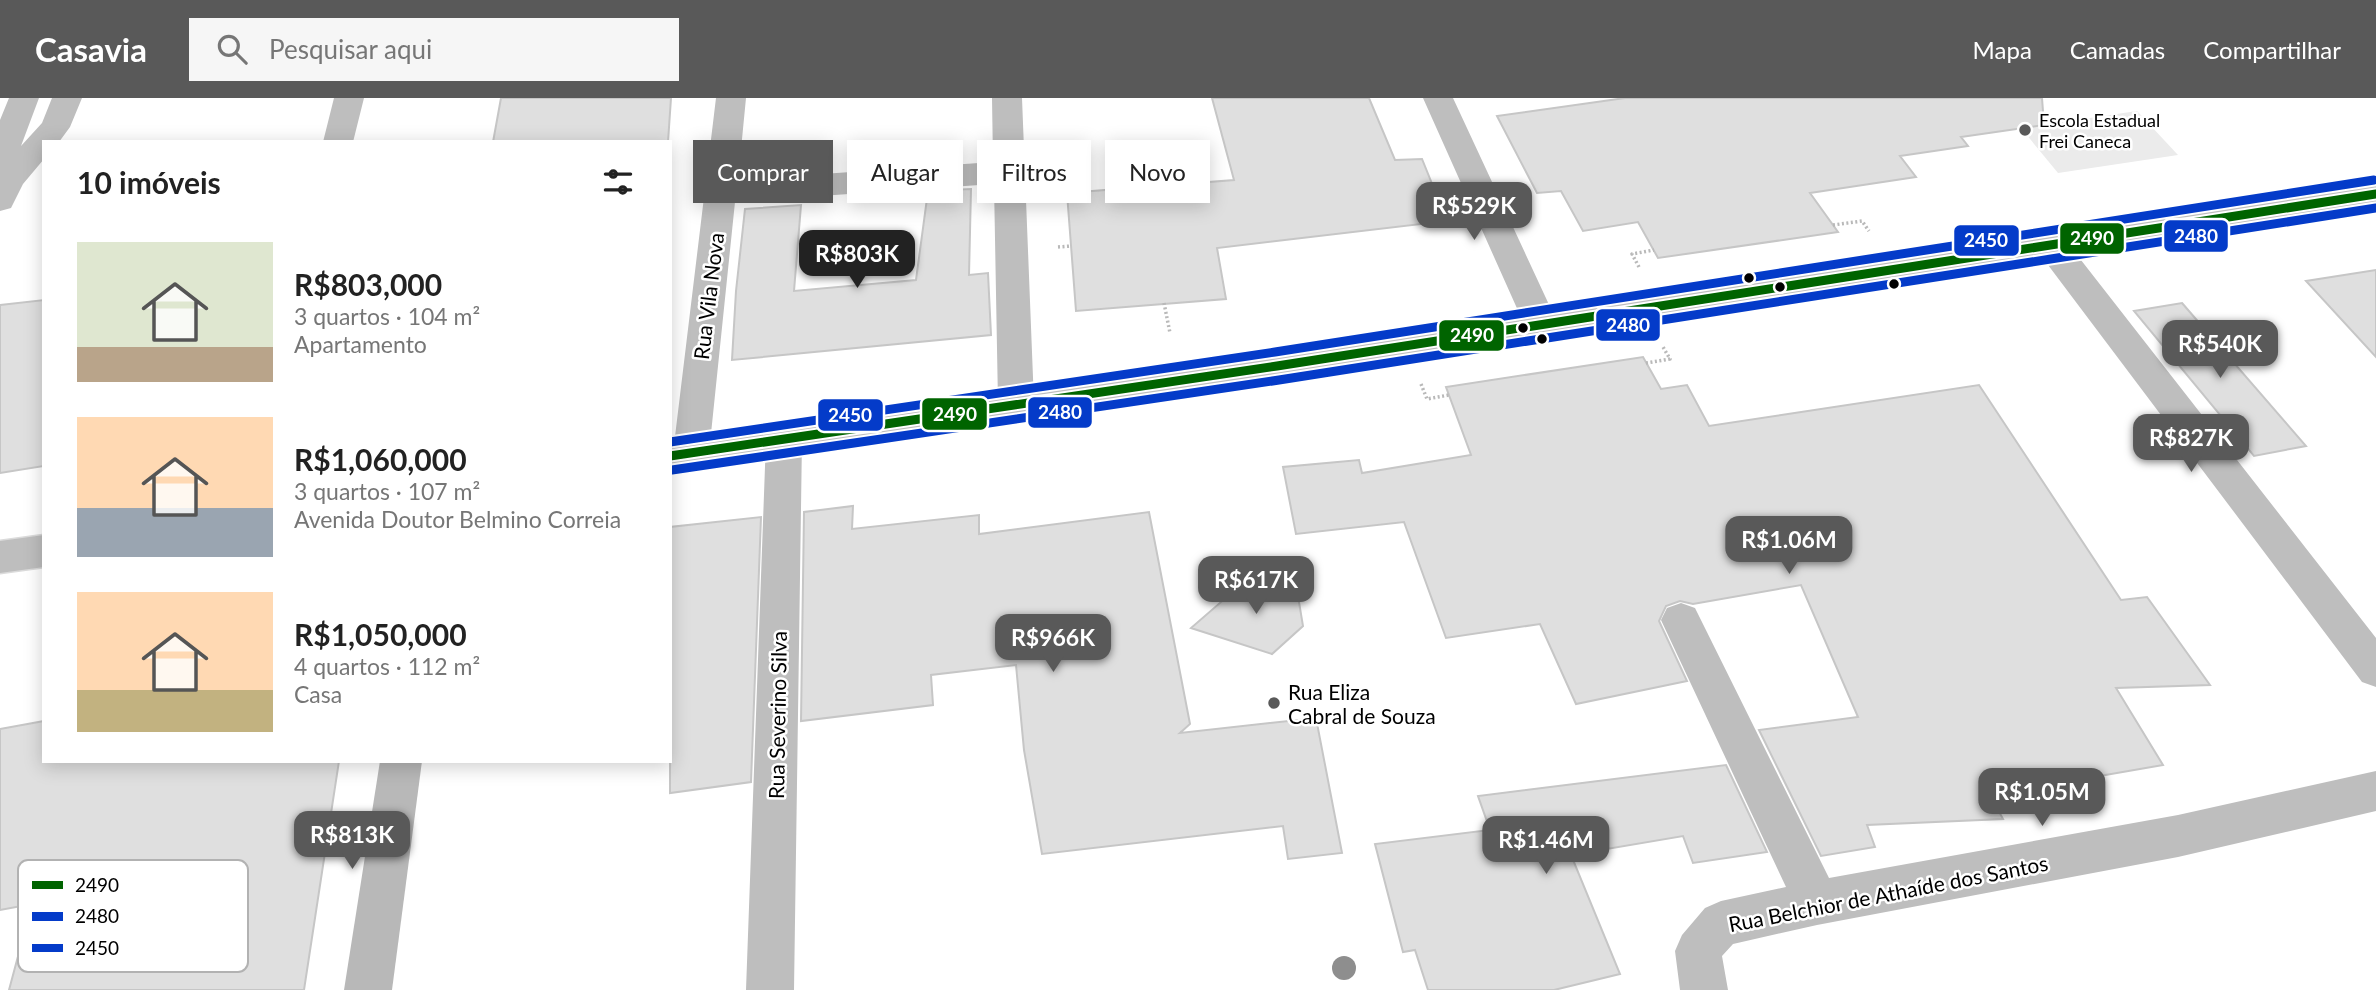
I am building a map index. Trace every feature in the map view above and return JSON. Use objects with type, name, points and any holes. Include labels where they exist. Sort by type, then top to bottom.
[{"type":"street","points":[[44,140],[55,127],[67,98]]},
{"type":"street","points":[[338,140],[349,98]]},
{"type":"street","name":"Rua Vila Nova","points":[[727,140],[731,98]]},
{"type":"street","points":[[1007,98],[1008,140]]},
{"type":"street","points":[[1438,98],[1541,324]]},
{"type":"street","points":[[4,189],[8,126],[55,127]]},
{"type":"street","points":[[4,189],[42,143]]},
{"type":"street","points":[[833,184],[977,174]]},
{"type":"street","points":[[681,455],[1277,366],[2376,194]]},
{"type":"street","name":"Rua Vila Nova","points":[[681,455],[719,203]]},
{"type":"street","points":[[1009,203],[1016,403]]},
{"type":"street","points":[[2051,244],[2376,669]]},
{"type":"street","name":"Rua Severino Silva","points":[[770,990],[784,439]]},
{"type":"street","points":[[0,558],[42,551]]},
{"type":"street","points":[[1681,620],[1817,903]]},
{"type":"street","points":[[368,990],[401,763]]},
{"type":"street","name":"Rua Belchior de Athaíde dos Santos","points":[[1701,971],[1707,937],[1721,925],[1817,903],[2178,836],[2376,791]]},
{"type":"path","points":[[1164,303],[1170,333]]},
{"type":"shaded area","points":[[2137,111],[2178,155],[2058,173],[2021,128]]},
{"type":"building","points":[[501,98],[671,98],[668,140],[493,140]]},
{"type":"building","points":[[1212,98],[1369,98],[1395,160],[1422,159],[1447,221],[1217,248],[1226,299],[1076,311],[1068,203],[1091,203],[1091,191],[1105,190],[1105,203],[1210,203],[1210,182],[1234,180]]},
{"type":"building","points":[[1625,98],[2042,98],[2044,125],[1961,137],[1968,146],[1900,156],[1916,177],[1810,193],[1838,232],[1658,258],[1638,222],[1583,231],[1561,191],[1537,193],[1497,116]]},
{"type":"building","points":[[963,189],[971,189],[969,275],[988,273],[991,335],[732,360],[745,209],[801,205],[794,291],[916,280],[926,203],[963,203]]},
{"type":"building","points":[[2376,270],[2376,357],[2306,281]]},
{"type":"building","points":[[42,300],[42,466],[0,473],[0,305]]},
{"type":"building","points":[[2182,303],[2306,446],[2254,456],[2134,311]]},
{"type":"building","points":[[1643,357],[1661,389],[1687,385],[1709,426],[1979,385],[2121,600],[2147,597],[2210,685],[2116,688],[2163,765],[1990,795],[2003,819],[1867,825],[1875,847],[1821,856],[1759,730],[1858,717],[1801,585],[1693,604],[1680,601],[1666,606],[1659,621],[1687,681],[1576,704],[1540,624],[1446,638],[1404,522],[1296,534],[1283,467],[1359,460],[1362,473],[1471,455],[1446,387]]},
{"type":"building","points":[[853,506],[852,529],[979,515],[979,534],[1149,512],[1190,724],[1180,733],[1316,718],[1342,853],[1288,859],[1283,826],[1042,854],[1024,750],[1016,665],[931,675],[933,705],[801,721],[804,512]]},
{"type":"building","points":[[761,517],[751,782],[670,793],[672,527]]},
{"type":"building","points":[[1251,576],[1297,590],[1303,626],[1272,654],[1191,628]]},
{"type":"building","points":[[42,721],[42,763],[339,763],[304,990],[9,990],[18,956],[18,972],[248,972],[248,860],[18,860],[18,907],[0,910],[0,729]]},
{"type":"building","points":[[1726,765],[1767,852],[1693,863],[1683,836],[1571,855],[1620,974],[1554,990],[1428,990],[1415,950],[1403,952],[1375,844],[1490,830],[1478,796]]},
{"type":"transit line","name":"2450","points":[[672,442],[1275,352],[2374,180]]},
{"type":"transit line","name":"2490","points":[[672,456],[1277,366],[2376,194]]},
{"type":"transit line","name":"2480","points":[[672,470],[1279,380],[2376,208]]},
{"type":"place","name":"Escola Estadual Frei Caneca","points":[[2025,130]]},
{"type":"place","name":"Rua Eliza Cabral de Souza","points":[[1274,703]]}]
